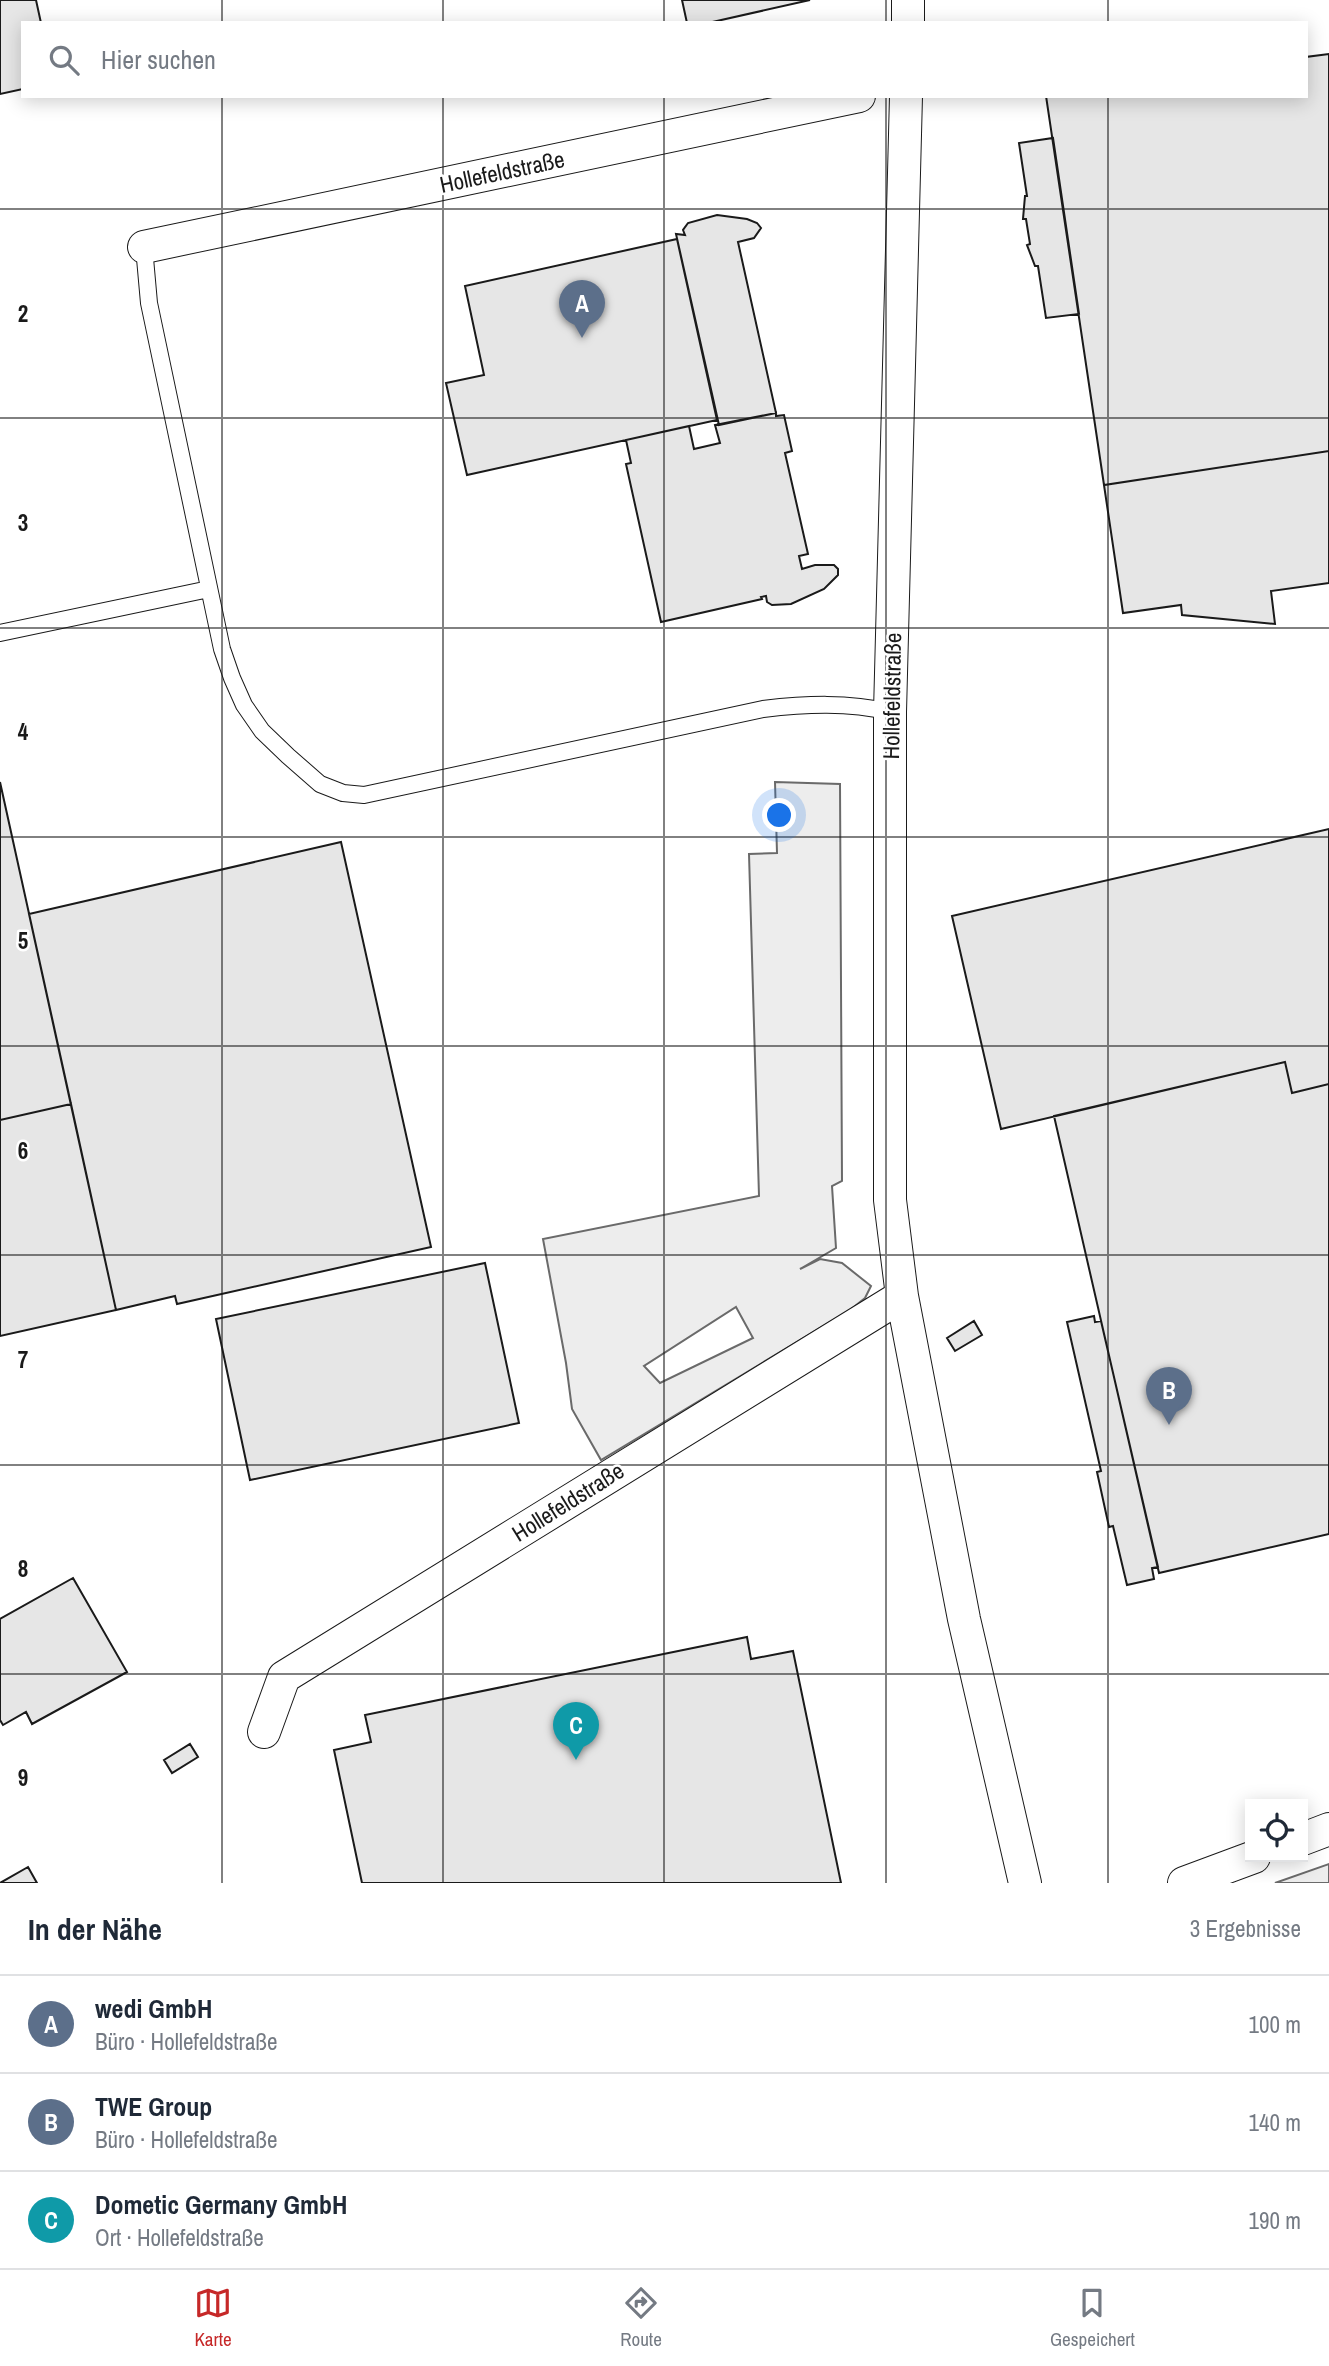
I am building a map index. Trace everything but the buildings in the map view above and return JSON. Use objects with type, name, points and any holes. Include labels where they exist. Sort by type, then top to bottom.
[{"type":"street","points":[[908,0],[908,21]]},
{"type":"street","name":"Hollefeldstraße","points":[[144,247],[850,98]]},
{"type":"street","name":"Hollefeldstraße","points":[[906,98],[890,712],[890,1200],[902,1296],[964,1619],[1025,1883]]},
{"type":"street","name":"Hollefeldstraße","points":[[264,1732],[284,1677],[902,1296]]},
{"type":"street","points":[[1308,1837],[1329,1829]]},
{"type":"street","points":[[1184,1883],[1245,1860]]},
{"type":"lane","points":[[144,247],[152,318],[222,649],[244,705],[262,731],[320,784],[343,793],[364,794],[792,705],[862,706],[890,712]]},
{"type":"lane","points":[[0,633],[209,589]]},
{"type":"shaded area","points":[[775,782],[840,784],[842,1181],[832,1186],[836,1248],[800,1269],[820,1259],[842,1263],[871,1286],[865,1298],[850,1310],[601,1460],[572,1409],[543,1239],[759,1196],[749,854],[777,853]],"holes":[[[736,1307],[753,1338],[660,1383],[644,1366]]]},
{"type":"shaded area","points":[[1329,1864],[1329,1883],[1275,1883]]},
{"type":"place","name":"wedi GmbH","points":[[582,338]]},
{"type":"place","name":"TWE Group","points":[[1169,1425]]},
{"type":"place","name":"Dometic Germany GmbH","points":[[576,1760]]}]
